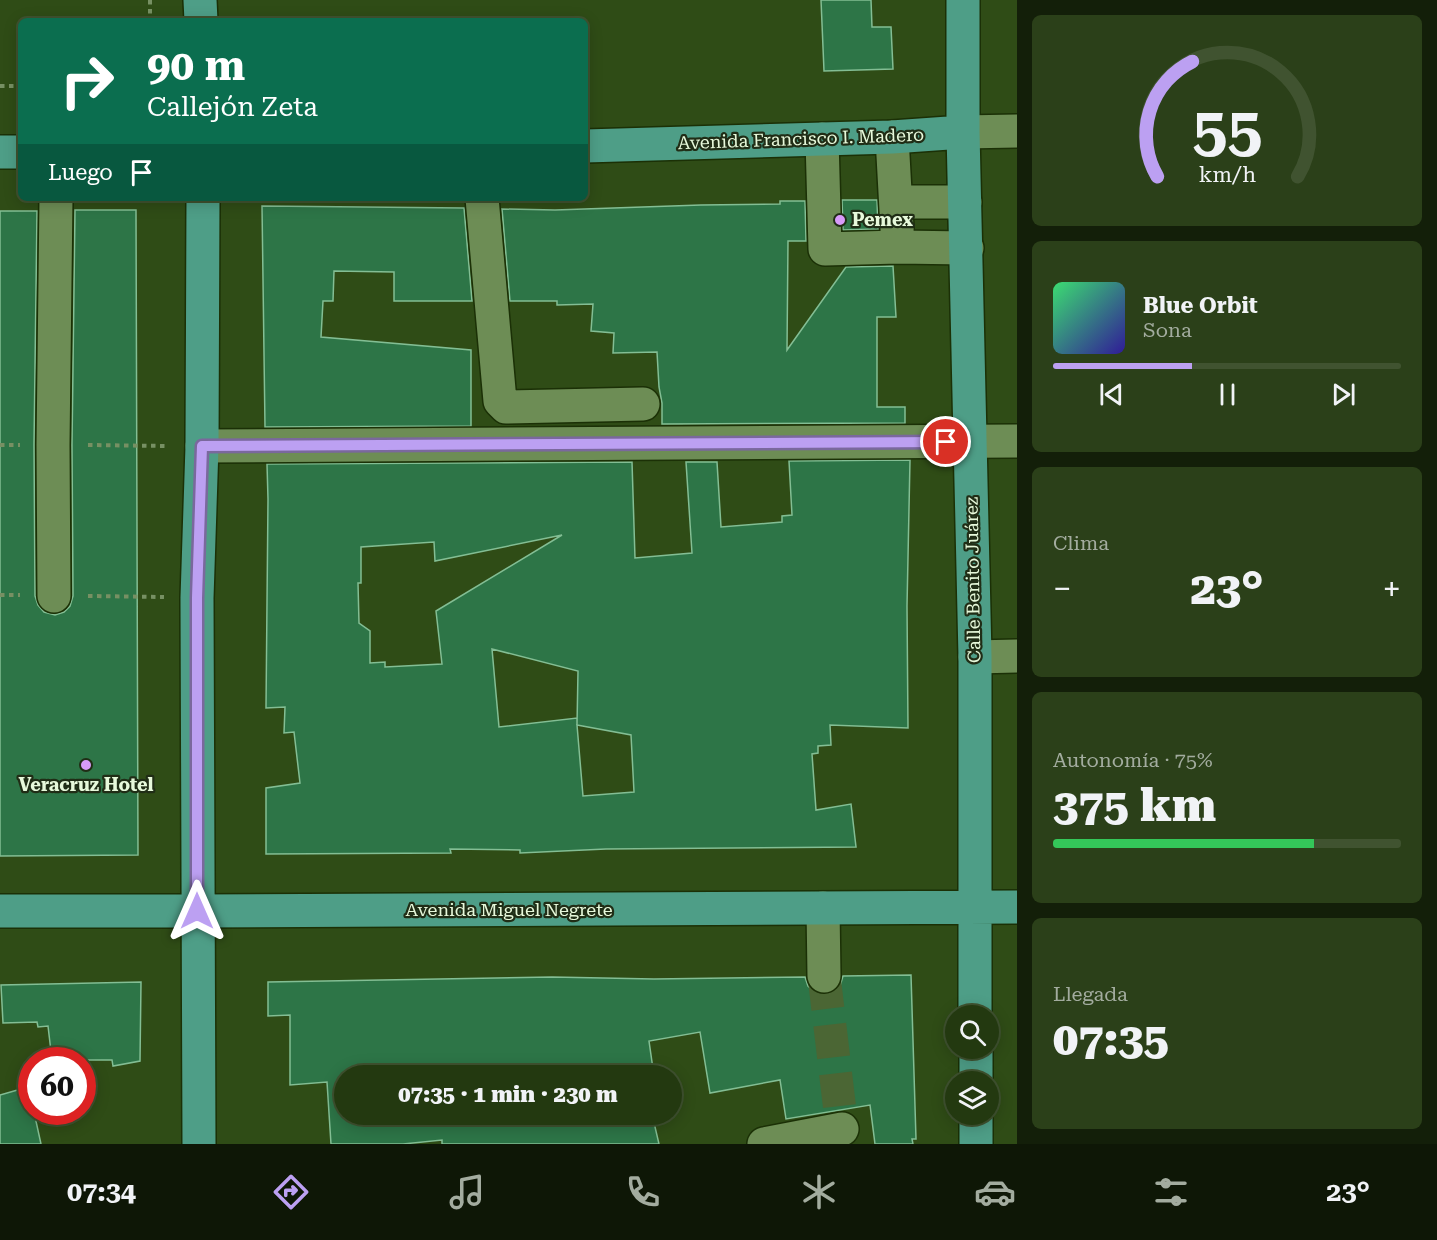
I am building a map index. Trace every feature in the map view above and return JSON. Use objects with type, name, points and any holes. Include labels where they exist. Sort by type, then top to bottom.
[{"type":"main road","points":[[200,0],[201,18]]},
{"type":"main road","name":"Calle Benito Juárez","points":[[963,0],[963,132],[975,657],[975,1005]]},
{"type":"main road","name":"Avenida Francisco I. Madero","points":[[588,146],[892,137],[963,132]]},
{"type":"main road","points":[[0,152],[18,152]]},
{"type":"main road","points":[[199,1144],[197,598],[202,446],[203,201]]},
{"type":"main road","name":"Avenida Miguel Negrete","points":[[0,911],[1017,907]]},
{"type":"main road","points":[[976,1125],[976,1144]]},
{"type":"street","name":"Avenida Francisco I. Madero","points":[[963,132],[1017,131]]},
{"type":"street","points":[[892,137],[898,247]]},
{"type":"street","points":[[822,139],[825,249],[967,248]]},
{"type":"street","points":[[54,596],[56,201]]},
{"type":"street","points":[[482,201],[500,401],[506,407],[643,404]]},
{"type":"street","points":[[897,202],[965,202]]},
{"type":"street","points":[[202,446],[1017,441]]},
{"type":"street","points":[[975,657],[1017,656]]},
{"type":"street","points":[[823,908],[824,976]]},
{"type":"street","points":[[764,1144],[842,1128]]},
{"type":"path","points":[[150,0],[150,18]]},
{"type":"path","points":[[0,86],[18,86]]},
{"type":"path","points":[[0,445],[202,446]]},
{"type":"path","points":[[0,595],[197,598]]},
{"type":"building","points":[[821,0],[871,0],[872,27],[891,27],[893,69],[824,71]]},
{"type":"building","points":[[842,200],[877,200],[878,229],[843,230]]},
{"type":"building","points":[[780,201],[805,201],[806,241],[788,241],[787,350],[846,267],[893,266],[896,317],[877,317],[877,407],[905,407],[905,423],[662,424],[657,352],[613,353],[614,333],[591,331],[593,304],[557,305],[557,301],[510,301],[502,209],[555,210],[780,204]]},
{"type":"building","points":[[262,206],[464,208],[472,301],[394,301],[394,272],[334,271],[333,301],[323,301],[321,337],[471,350],[471,426],[265,427]]},
{"type":"building","points":[[75,210],[136,210],[138,855],[0,856],[0,211],[37,211],[35,596],[44,612],[55,615],[64,612],[70,606],[73,596]]},
{"type":"building","points":[[910,460],[907,606],[908,728],[830,725],[831,745],[818,746],[818,753],[812,754],[816,810],[851,804],[856,847],[606,849],[520,853],[520,850],[450,849],[451,853],[266,854],[266,788],[300,783],[294,732],[284,733],[285,707],[266,708],[267,464],[632,462],[635,558],[692,553],[686,462],[717,462],[721,527],[782,522],[782,516],[792,515],[789,461]],"holes":[[[562,535],[436,611],[442,664],[385,667],[385,662],[370,663],[370,631],[359,623],[358,583],[361,583],[361,547],[434,542],[435,561]],[[492,649],[578,671],[577,725],[577,718],[499,727]],[[577,725],[631,735],[634,792],[583,796]]]},
{"type":"building","points":[[911,975],[916,1139],[912,1139],[913,1144],[875,1144],[870,1105],[786,1119],[780,1080],[710,1093],[700,1032],[649,1041],[652,1065],[334,1065],[334,1125],[655,1125],[659,1144],[442,1144],[442,1140],[403,1144],[331,1144],[327,1082],[290,1085],[290,1015],[268,1016],[268,982],[552,977],[654,979],[805,977],[808,986],[815,993],[824,995],[834,992],[840,986],[843,976]]},
{"type":"building","points":[[141,982],[140,1061],[113,1066],[112,1060],[96,1060],[96,1047],[50,1047],[48,1026],[38,1027],[37,1022],[3,1023],[1,985]]},
{"type":"building","points":[[18,1090],[18,1125],[37,1125],[41,1144],[0,1144],[0,1095]]},
{"type":"tunnel","points":[[824,976],[840,1111]]},
{"type":"place","name":"Pemex","points":[[840,220]]},
{"type":"place","name":"Veracruz Hotel","points":[[86,765]]},
{"type":"route","points":[[197,911],[197,598],[202,446],[946,442]]}]
